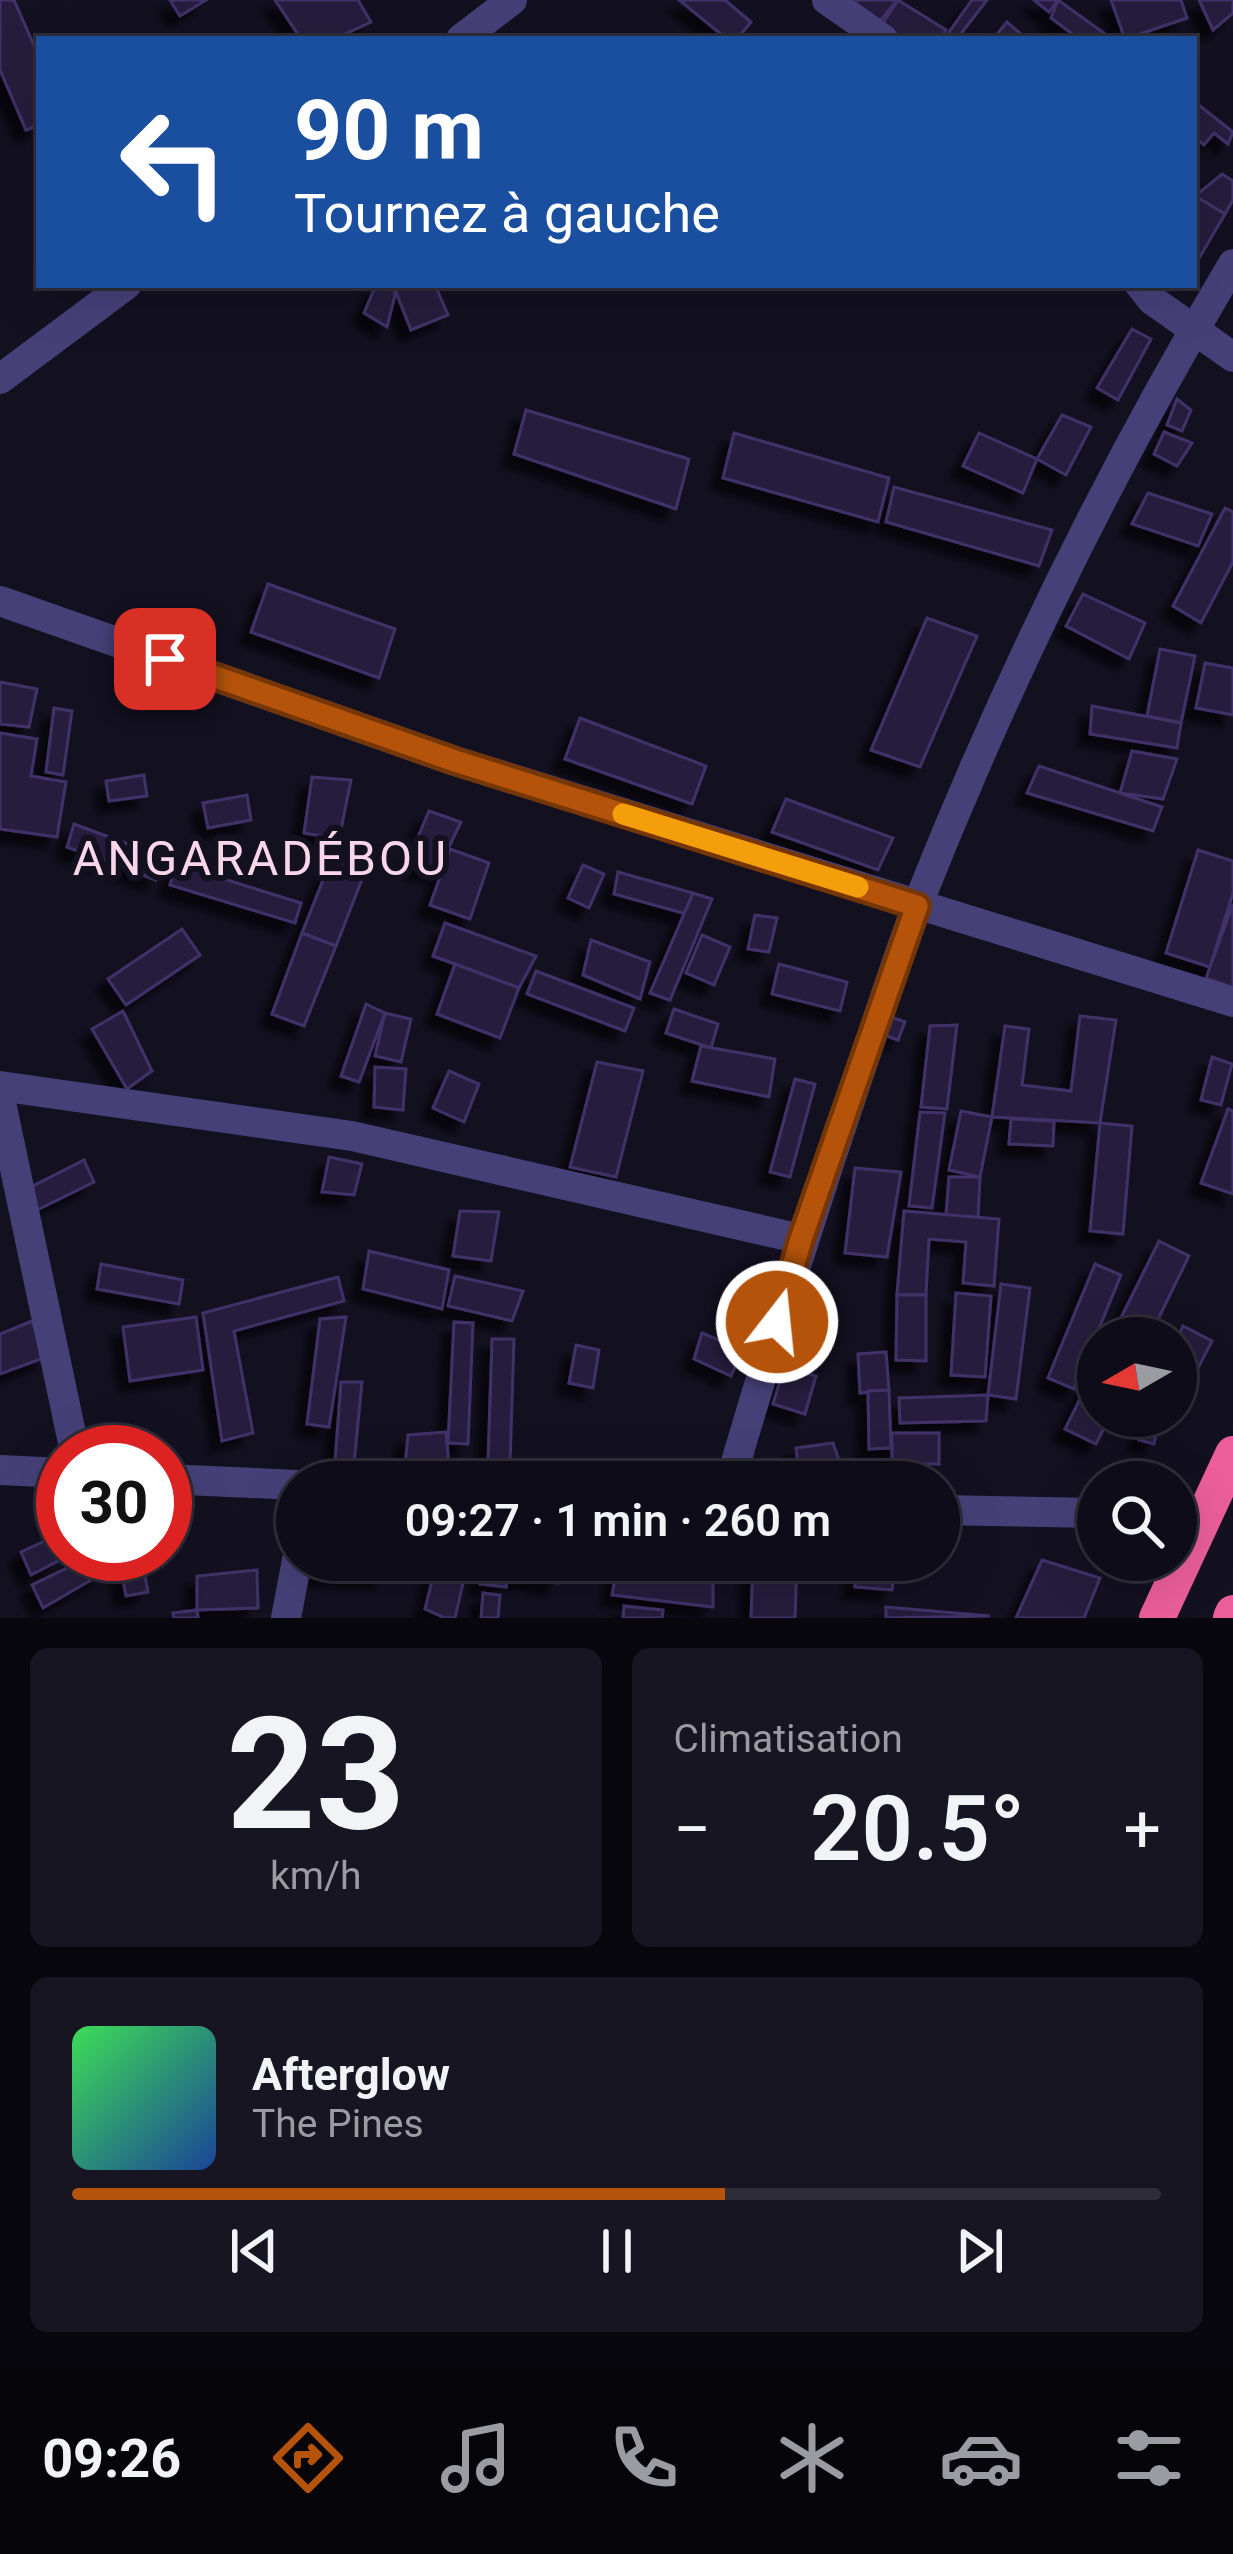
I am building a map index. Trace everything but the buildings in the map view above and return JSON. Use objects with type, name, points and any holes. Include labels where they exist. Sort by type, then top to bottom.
[{"type":"highway","points":[[1197,1505],[1232,1460]]},
{"type":"highway","points":[[1157,1618],[1169,1581]]},
{"type":"street","points":[[464,36],[512,0]]},
{"type":"street","points":[[827,0],[879,36]]},
{"type":"street","points":[[736,1461],[801,1239],[917,906],[960,802],[1075,556],[1233,264]]},
{"type":"street","points":[[0,379],[122,288]]},
{"type":"street","points":[[1142,288],[1152,300],[1233,357]]},
{"type":"street","points":[[0,601],[455,761],[1233,1002]]},
{"type":"street","points":[[0,1086],[352,1136],[801,1239]]},
{"type":"street","points":[[0,1098],[69,1425]]},
{"type":"street","points":[[0,1470],[36,1472]]},
{"type":"street","points":[[192,1480],[276,1484]]},
{"type":"street","points":[[960,1510],[1077,1513]]},
{"type":"street","points":[[286,1618],[293,1581]]},
{"type":"slow traffic","points":[[623,814],[858,887]]},
{"type":"district","name":"ANGARADÉBOU","points":[[261,858]]},
{"type":"route","points":[[165,659],[455,761],[917,906],[801,1239],[777,1322]]}]
